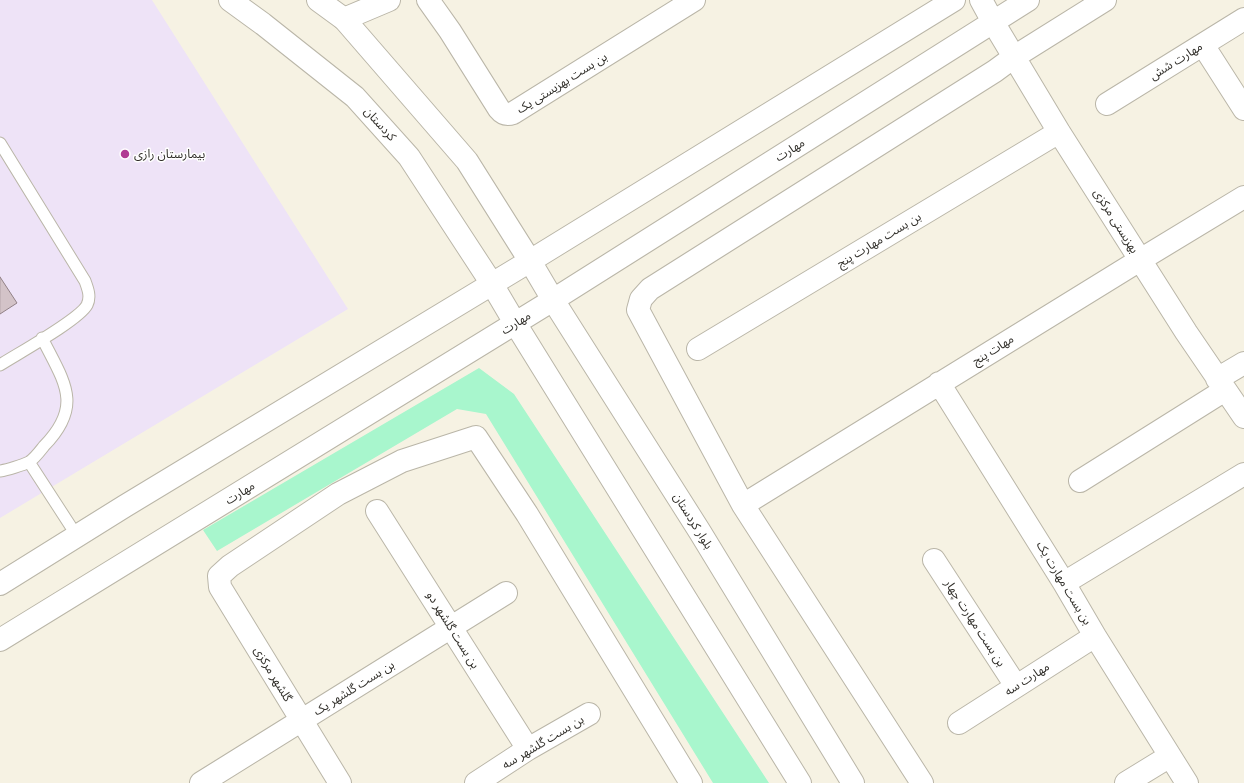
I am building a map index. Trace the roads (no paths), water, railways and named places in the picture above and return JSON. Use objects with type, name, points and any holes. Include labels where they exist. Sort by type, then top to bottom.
[{"type":"street","name":"کردستان","points":[[230,0],[355,97],[409,157],[492,284]]},
{"type":"street","points":[[318,0],[344,19],[467,161],[530,261]]},
{"type":"street","points":[[344,19],[389,0]]},
{"type":"street","name":"بن بست بهزیستی یک","points":[[428,0],[450,31],[499,109],[504,114],[508,115],[514,114],[694,0]]},
{"type":"street","points":[[0,584],[530,261],[954,0]]},
{"type":"street","name":"بهزیستی مرکزی","points":[[982,0],[993,22],[1059,132],[1221,385],[1244,417]]},
{"type":"street","name":"مهارت","points":[[0,640],[553,300],[1028,0]]},
{"type":"street","points":[[922,783],[743,505],[638,310],[641,299],[650,289],[1105,0]]},
{"type":"street","name":"مهارت شش","points":[[1107,104],[1244,19]]},
{"type":"street","points":[[1203,45],[1244,109]]},
{"type":"street","name":"بن بست مهارت پنج","points":[[698,349],[1059,132]]},
{"type":"street","name":"مهات پنج","points":[[743,505],[1244,197]]},
{"type":"street","name":"بلوار کردستان","points":[[530,261],[553,300],[700,532],[854,783]]},
{"type":"street","points":[[492,284],[800,783]]},
{"type":"street","points":[[1080,482],[1221,385],[1244,363]]},
{"type":"street","name":"بن بست مهارت یک","points":[[939,384],[1187,783]]},
{"type":"street","name":"گلشهر مرکزی","points":[[340,783],[220,587],[219,576],[230,566],[338,494],[402,461],[476,437],[527,514],[691,783]]},
{"type":"street","points":[[1064,583],[1244,474]]},
{"type":"street","name":"بن بست گلشهر دو","points":[[377,511],[528,749]]},
{"type":"street","name":"بن بست مهارت چهار","points":[[934,560],[1016,686]]},
{"type":"street","name":"بن بست گلشهر یک","points":[[202,783],[506,593]]},
{"type":"street","name":"مهارت سه","points":[[959,723],[1095,636]]},
{"type":"street","name":"بن بست گلشهر سه","points":[[476,783],[528,749],[589,714]]},
{"type":"street","points":[[1126,783],[1170,756]]},
{"type":"lane","points":[[0,143],[85,281],[89,293],[89,298],[84,308],[73,319],[0,366]]},
{"type":"lane","points":[[0,471],[30,462],[56,434],[66,415],[68,400],[65,384],[42,338]]},
{"type":"lane","points":[[30,462],[77,536]]},
{"type":"place","name":"بیمارستان رازی","points":[[125,154]]}]
